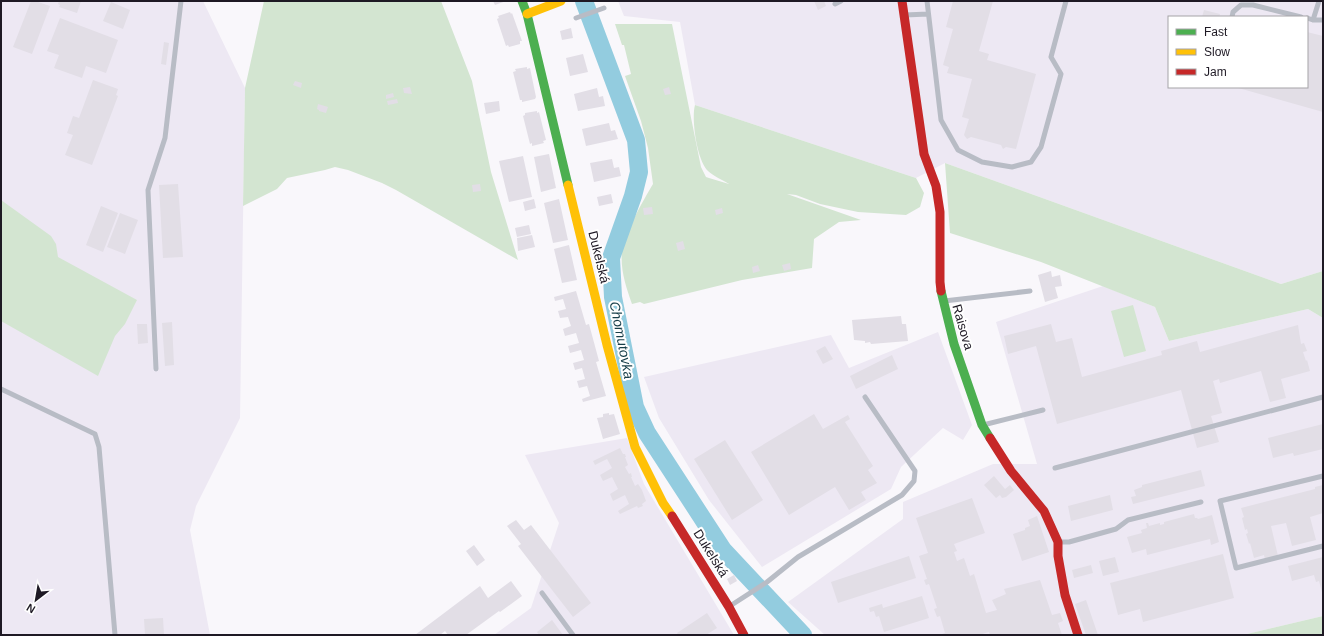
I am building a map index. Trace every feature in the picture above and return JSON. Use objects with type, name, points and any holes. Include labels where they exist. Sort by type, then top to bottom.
[{"type":"street","name":"Dukelská","points":[[522,1],[527,14],[607,345],[635,447],[663,503],[729,607],[744,635]]},
{"type":"street","points":[[527,14],[561,1]]},
{"type":"street","name":"Raisova","points":[[902,1],[924,154],[936,186],[940,212],[940,282],[943,302],[954,344],[982,425],[1011,471],[1044,511],[1058,542],[1058,556],[1065,595],[1078,635]]},
{"type":"lane","points":[[156,368],[148,190],[165,138],[181,1]]},
{"type":"lane","points":[[835,4],[841,1]]},
{"type":"lane","points":[[927,1],[941,120],[958,150],[982,162],[1012,167],[1031,162],[1041,147],[1061,74],[1051,57],[1066,1]]},
{"type":"lane","points":[[1313,20],[1319,1]]},
{"type":"lane","points":[[1232,16],[1233,12],[1242,3],[1297,16]]},
{"type":"lane","points":[[576,18],[604,8]]},
{"type":"lane","points":[[904,15],[928,14]]},
{"type":"lane","points":[[1308,18],[1323,20]]},
{"type":"lane","points":[[943,302],[1030,292]]},
{"type":"lane","points":[[1,390],[95,434],[99,447],[115,635]]},
{"type":"lane","points":[[729,607],[767,582],[798,557],[902,495],[914,481],[915,471],[864,397]]},
{"type":"lane","points":[[1055,468],[1323,397]]},
{"type":"lane","points":[[982,425],[1043,410]]},
{"type":"lane","points":[[1323,476],[1220,501],[1236,568],[1323,546]]},
{"type":"lane","points":[[1058,542],[1069,542],[1116,529],[1128,520],[1201,502]]},
{"type":"lane","points":[[542,593],[573,635]]},
{"type":"shaded area","points":[[1,1],[203,1],[245,88],[240,418],[196,506],[190,530],[210,635],[1,635]]},
{"type":"shaded area","points":[[618,1],[1323,1],[1323,271],[1281,284],[945,163],[916,178],[695,105],[680,22],[624,16]]},
{"type":"shaded area","points":[[1103,286],[1155,307],[1169,341],[1308,309],[1323,318],[1323,616],[1243,635],[825,635],[788,602],[903,519],[903,502],[993,464],[1037,464],[996,322]]},
{"type":"shaded area","points":[[938,332],[972,425],[963,440],[943,428],[901,467],[891,489],[762,567],[709,500],[659,418],[644,377],[831,335],[849,368]]},
{"type":"shaded area","points":[[627,438],[644,484],[734,635],[494,635],[531,608],[559,523],[525,455]]},
{"type":"green space","points":[[264,1],[441,1],[472,81],[491,172],[518,260],[396,190],[348,170],[335,167],[287,178],[277,189],[243,206],[245,88]]},
{"type":"green space","points":[[615,24],[672,24],[701,167],[706,177],[729,184],[713,175],[704,166],[698,149],[694,129],[695,105],[916,178],[924,193],[920,207],[906,215],[858,212],[820,204],[796,195],[787,194],[861,220],[839,222],[814,239],[812,268],[742,280],[644,304],[640,302],[632,304],[623,271],[622,251],[630,226],[653,184],[648,148],[641,121],[625,76],[631,74],[624,45],[622,45]]},
{"type":"green space","points":[[945,163],[1281,284],[1323,271],[1323,318],[1308,309],[1169,341],[1155,307],[1041,262],[950,233]]},
{"type":"green space","points":[[1,200],[51,236],[56,244],[58,257],[137,300],[125,324],[115,336],[98,376],[1,321]]},
{"type":"green space","points":[[1133,305],[1146,351],[1124,357],[1111,311]]},
{"type":"green space","points":[[1323,616],[1323,635],[1243,635]]},
{"type":"building","points":[[31,1],[50,6],[32,54],[13,47]]},
{"type":"building","points":[[59,1],[81,1],[77,13],[59,7]]},
{"type":"building","points":[[493,1],[506,1],[495,5]]},
{"type":"building","points":[[814,1],[824,1],[826,6],[818,10]]},
{"type":"building","points":[[953,1],[993,1],[979,51],[989,54],[987,60],[1036,74],[1016,149],[1006,147],[1003,149],[1001,145],[971,137],[967,139],[964,135],[969,119],[962,117],[972,79],[947,73],[949,67],[943,65],[953,29],[946,27]]},
{"type":"building","points":[[111,2],[130,10],[123,29],[103,21]]},
{"type":"building","points":[[1204,10],[1220,14],[1219,16],[1202,16]]},
{"type":"building","points":[[510,12],[511,14],[512,13],[522,41],[520,41],[520,44],[509,47],[508,45],[506,46],[497,19],[499,18],[498,16]]},
{"type":"building","points":[[60,18],[118,40],[106,73],[86,66],[82,78],[54,68],[59,55],[47,51]]},
{"type":"building","points":[[571,28],[573,38],[562,40],[560,31]]},
{"type":"building","points":[[1308,32],[1323,36],[1323,112],[1239,88],[1308,88]]},
{"type":"building","points":[[164,42],[169,43],[166,65],[161,64]]},
{"type":"building","points":[[583,54],[588,72],[570,76],[566,58]]},
{"type":"building","points":[[527,67],[527,69],[530,68],[536,97],[535,99],[522,102],[522,100],[520,100],[513,72],[516,71],[515,69]]},
{"type":"building","points":[[93,80],[118,89],[116,95],[118,96],[92,165],[65,155],[73,135],[67,133],[73,116],[79,118]]},
{"type":"building","points":[[295,81],[302,83],[301,88],[293,85]]},
{"type":"building","points":[[410,87],[412,94],[404,93],[403,88]]},
{"type":"building","points":[[669,87],[671,94],[665,95],[663,89]]},
{"type":"building","points":[[597,88],[599,97],[603,96],[605,106],[578,111],[574,94]]},
{"type":"building","points":[[393,93],[394,97],[386,99],[386,95]]},
{"type":"building","points":[[397,99],[398,103],[388,105],[387,101]]},
{"type":"building","points":[[499,101],[500,111],[486,114],[484,103]]},
{"type":"building","points":[[318,104],[328,107],[326,113],[317,109]]},
{"type":"building","points":[[537,111],[537,113],[539,112],[546,140],[543,141],[544,143],[532,146],[532,143],[530,144],[523,116],[525,113]]},
{"type":"building","points":[[609,123],[611,131],[615,130],[618,139],[586,146],[582,129]]},
{"type":"building","points":[[549,154],[556,188],[541,192],[534,157]]},
{"type":"building","points":[[523,156],[532,197],[509,202],[499,161]]},
{"type":"building","points":[[612,159],[614,168],[619,167],[621,176],[594,182],[590,163]]},
{"type":"building","points":[[178,184],[183,257],[163,258],[159,185]]},
{"type":"building","points":[[480,184],[481,191],[473,192],[472,185]]},
{"type":"building","points":[[611,194],[613,203],[599,206],[597,197]]},
{"type":"building","points":[[534,199],[536,208],[525,211],[523,202]]},
{"type":"building","points":[[559,199],[568,240],[553,243],[544,203]]},
{"type":"building","points":[[101,206],[118,213],[103,252],[86,245]]},
{"type":"building","points":[[652,207],[653,214],[644,215],[643,208]]},
{"type":"building","points":[[722,208],[723,213],[716,215],[715,210]]},
{"type":"building","points":[[120,213],[138,220],[125,254],[107,247]]},
{"type":"building","points":[[529,225],[531,234],[517,237],[515,228]]},
{"type":"building","points":[[532,235],[535,247],[518,251],[517,238]]},
{"type":"building","points":[[683,241],[685,249],[678,251],[676,243]]},
{"type":"building","points":[[569,245],[577,280],[562,283],[554,249]]},
{"type":"building","points":[[790,263],[791,269],[784,271],[782,265]]},
{"type":"building","points":[[758,265],[760,271],[753,273],[752,267]]},
{"type":"building","points":[[1051,271],[1052,277],[1060,275],[1062,286],[1055,287],[1058,298],[1045,302],[1038,275]]},
{"type":"building","points":[[576,291],[586,325],[589,324],[599,361],[596,362],[606,396],[583,402],[582,399],[590,396],[587,386],[579,388],[577,381],[585,379],[582,368],[575,370],[573,363],[584,360],[581,350],[570,353],[568,346],[579,343],[576,333],[565,336],[563,329],[571,326],[568,317],[560,318],[558,311],[566,309],[563,299],[555,301],[554,297]]},
{"type":"building","points":[[901,316],[902,324],[906,324],[908,341],[871,344],[870,342],[865,343],[865,341],[854,340],[852,320]]},
{"type":"building","points":[[172,322],[174,365],[165,366],[162,323]]},
{"type":"building","points":[[137,324],[147,324],[148,343],[138,344]]},
{"type":"building","points":[[1051,324],[1056,342],[1072,338],[1082,377],[1162,355],[1161,351],[1197,341],[1200,352],[1298,325],[1301,344],[1304,343],[1307,351],[1303,352],[1310,371],[1281,379],[1286,398],[1270,402],[1261,371],[1220,383],[1219,379],[1213,381],[1222,413],[1211,416],[1219,442],[1197,448],[1181,390],[1057,424],[1036,346],[1008,354],[1004,336]]},
{"type":"building","points":[[825,346],[833,359],[823,364],[816,351]]},
{"type":"building","points":[[892,355],[898,369],[856,389],[850,376]]},
{"type":"building","points":[[609,413],[609,415],[614,414],[620,434],[603,439],[597,418],[603,417],[603,414]]},
{"type":"building","points":[[814,414],[823,429],[848,415],[850,419],[845,422],[873,466],[868,470],[877,483],[861,492],[866,500],[849,510],[835,487],[789,515],[751,452]]},
{"type":"building","points":[[1323,424],[1323,449],[1294,456],[1293,453],[1273,458],[1268,438]]},
{"type":"building","points":[[725,440],[763,500],[732,520],[694,459]]},
{"type":"building","points":[[620,448],[626,457],[628,465],[625,467],[629,474],[631,473],[635,486],[638,484],[642,490],[646,501],[642,504],[643,506],[638,508],[637,506],[620,514],[618,511],[629,504],[625,495],[613,501],[610,494],[618,489],[612,477],[603,481],[600,475],[612,468],[607,459],[595,465],[593,461]]},
{"type":"building","points":[[1201,470],[1205,486],[1133,504],[1131,497],[1136,496],[1134,490],[1142,487],[1142,485]]},
{"type":"building","points":[[994,476],[1005,489],[1010,485],[1014,490],[1006,497],[1002,498],[1000,495],[996,498],[984,485]]},
{"type":"building","points":[[1323,485],[1323,513],[1310,517],[1316,540],[1292,546],[1286,523],[1271,526],[1278,556],[1265,560],[1264,555],[1254,558],[1246,534],[1248,533],[1247,529],[1245,530],[1242,518],[1244,517],[1241,508],[1315,489],[1315,487]]},
{"type":"building","points":[[1110,495],[1113,510],[1071,521],[1068,506]]},
{"type":"building","points":[[972,498],[985,533],[954,544],[957,551],[954,552],[957,561],[964,558],[970,576],[974,574],[986,613],[997,610],[992,600],[1006,594],[1004,589],[1040,580],[1052,615],[1060,613],[1063,621],[1058,623],[1062,635],[990,635],[989,632],[979,635],[942,634],[945,633],[940,616],[937,617],[934,609],[937,608],[929,584],[926,585],[924,580],[927,579],[919,556],[928,553],[916,518]]},
{"type":"building","points":[[1194,514],[1195,518],[1198,519],[1212,515],[1219,542],[1211,545],[1210,539],[1147,555],[1146,549],[1132,553],[1127,537],[1142,533],[1141,530],[1147,528],[1146,523],[1148,523],[1149,526],[1160,523],[1160,525],[1164,524],[1164,522]]},
{"type":"building","points":[[1037,516],[1049,552],[1022,561],[1013,534],[1025,530],[1025,528],[1030,526],[1028,520]]},
{"type":"building","points":[[516,520],[524,530],[531,525],[591,603],[573,617],[518,546],[521,544],[507,526]]},
{"type":"building","points":[[474,545],[485,560],[477,566],[466,551]]},
{"type":"building","points":[[1223,554],[1234,598],[1143,622],[1140,609],[1118,615],[1110,583]]},
{"type":"building","points":[[909,556],[916,578],[838,603],[831,582]]},
{"type":"building","points":[[1115,557],[1119,572],[1103,576],[1099,561]]},
{"type":"building","points":[[1323,557],[1323,596],[1319,581],[1316,582],[1314,575],[1292,581],[1288,566]]},
{"type":"building","points":[[1091,565],[1093,573],[1074,578],[1072,570]]},
{"type":"building","points":[[734,575],[737,581],[730,585],[727,579]]},
{"type":"building","points":[[511,581],[522,596],[466,635],[448,635],[445,631],[440,635],[415,635],[480,586],[488,598]]},
{"type":"building","points":[[922,596],[929,618],[884,632],[879,616],[876,617],[874,611],[870,612],[869,608],[882,604],[883,608]]},
{"type":"building","points":[[1086,600],[1098,635],[1086,635],[1075,604]]},
{"type":"building","points":[[707,613],[717,628],[706,635],[678,635],[677,633]]},
{"type":"building","points":[[163,618],[164,635],[145,635],[144,619]]},
{"type":"building","points":[[552,620],[563,635],[539,635],[537,632]]},
{"type":"waterway","name":"Chomutovka","points":[[584,1],[636,140],[639,172],[633,196],[611,258],[613,297],[635,407],[647,433],[723,550],[803,635]]},
{"type":"traffic: fast","points":[[522,1],[527,14],[568,185]]},
{"type":"traffic: fast","points":[[941,291],[954,344],[982,425],[990,438]]},
{"type":"traffic: slow","points":[[527,14],[561,1]]},
{"type":"traffic: slow","points":[[568,185],[607,345],[635,447],[663,503],[672,516]]},
{"type":"traffic: jam","points":[[902,1],[924,154],[936,186],[940,212],[941,291]]},
{"type":"traffic: jam","points":[[990,438],[1011,471],[1044,511],[1058,542],[1058,556],[1065,595],[1078,635]]},
{"type":"traffic: jam","points":[[672,516],[729,607],[744,635]]}]
